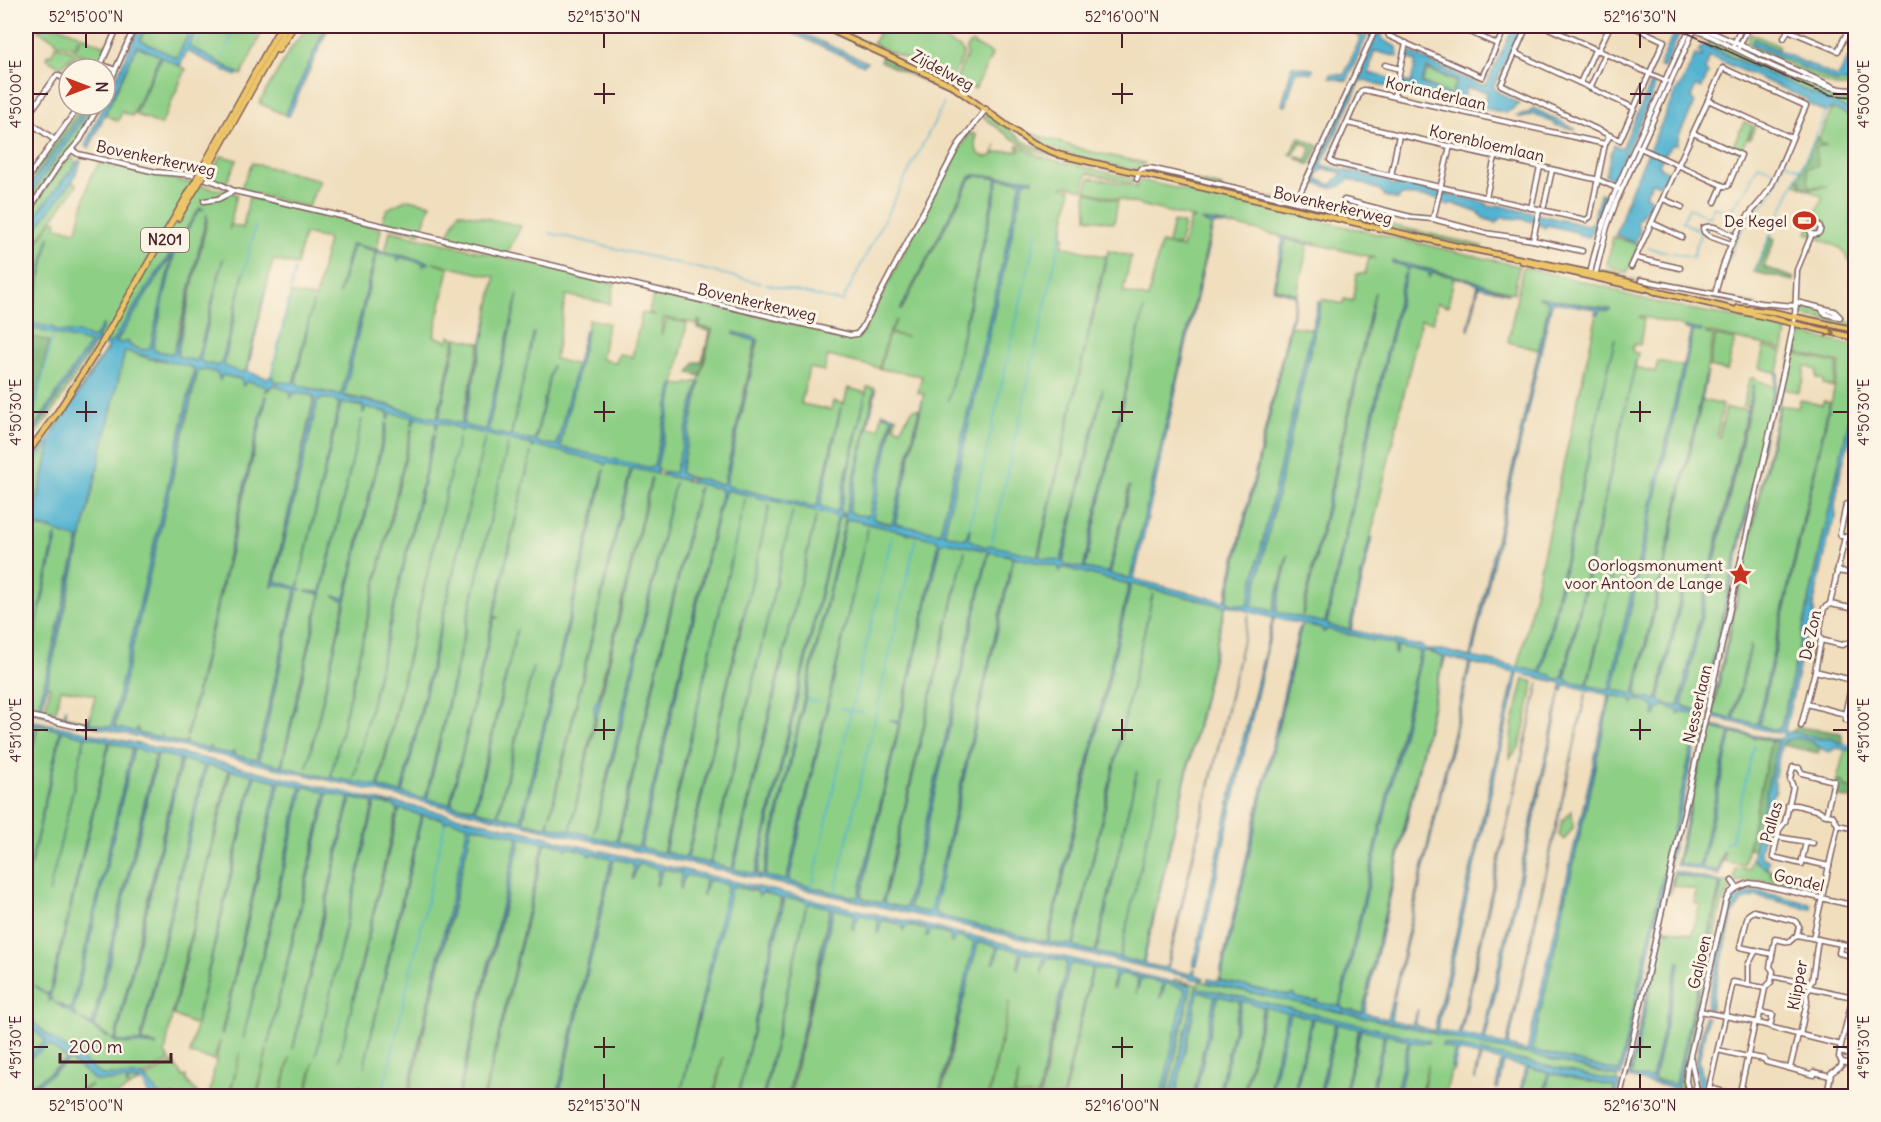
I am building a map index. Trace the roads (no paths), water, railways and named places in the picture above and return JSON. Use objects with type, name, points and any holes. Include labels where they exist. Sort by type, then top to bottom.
[{"type":"highway","name":"N201","points":[[258,75],[277,26]]},
{"type":"highway","name":"N201","points":[[258,75],[281,26]]},
{"type":"highway","name":"N201","points":[[26,454],[57,413],[102,343],[287,26]]},
{"type":"highway","name":"N201","points":[[258,75],[294,26]]},
{"type":"main road","name":"Zijdelweg","points":[[822,26],[951,85],[986,109]]},
{"type":"main road","name":"Bovenkerkerweg","points":[[986,109],[1042,148],[1138,176],[1496,255],[1534,260],[1656,292],[1856,338]]},
{"type":"main road","name":"Bovenkerkerweg","points":[[1732,308],[1795,316],[1856,330]]},
{"type":"street","points":[[96,26],[106,30],[109,26]]},
{"type":"street","points":[[104,57],[118,26]]},
{"type":"street","points":[[117,66],[135,26]]},
{"type":"street","points":[[1296,202],[1376,28],[1366,26]]},
{"type":"street","points":[[1391,26],[1389,36],[1482,77],[1506,26]]},
{"type":"street","points":[[1456,26],[1497,44]]},
{"type":"street","points":[[1527,26],[1501,85],[1620,140],[1664,41],[1632,26]]},
{"type":"street","points":[[1544,26],[1667,82]]},
{"type":"street","points":[[1580,83],[1610,26]]},
{"type":"street","points":[[1737,46],[1742,26]]},
{"type":"street","points":[[1737,46],[1749,26]]},
{"type":"street","points":[[1784,38],[1789,28],[1838,51],[1851,26]]},
{"type":"street","points":[[1592,275],[1604,226],[1613,201],[1693,27],[1707,30],[1737,46],[1836,88],[1856,90]]},
{"type":"street","points":[[1394,96],[1406,43]]},
{"type":"street","points":[[1515,53],[1634,108]]},
{"type":"street","points":[[1590,88],[1605,55]]},
{"type":"street","points":[[1385,65],[1400,69]]},
{"type":"street","points":[[1631,267],[1723,68],[1806,106],[1778,170],[1760,204],[1741,224],[1731,244],[1715,294]]},
{"type":"street","points":[[55,140],[26,119],[57,75]]},
{"type":"street","name":"Korianderlaan","points":[[1605,144],[1362,90],[1331,161],[1439,190],[1486,197],[1539,212],[1586,220],[1590,217],[1605,144],[1609,136]]},
{"type":"street","points":[[1708,100],[1792,138]]},
{"type":"street","name":"Bovenkerkerweg","points":[[72,150],[78,154],[156,172],[201,177],[234,191],[750,313],[854,335],[862,328],[958,144],[986,109]]},
{"type":"street","points":[[26,180],[71,117]]},
{"type":"street","points":[[26,213],[93,117]]},
{"type":"street","name":"Korenbloemlaan","points":[[1347,123],[1599,180],[1619,189]]},
{"type":"street","points":[[1638,147],[1722,186],[1728,186],[1742,155],[1693,133]]},
{"type":"street","points":[[1390,176],[1400,135]]},
{"type":"street","points":[[1433,219],[1450,146]]},
{"type":"street","points":[[1486,197],[1495,157]]},
{"type":"street","points":[[1531,208],[1540,167]]},
{"type":"street","name":"Bovenkerkerweg","points":[[1138,176],[1140,169],[1150,168],[1335,211]]},
{"type":"street","points":[[1544,206],[1552,170]]},
{"type":"street","points":[[1715,202],[1722,186]]},
{"type":"street","name":"Bovenkerkerweg","points":[[204,201],[218,199],[234,191]]},
{"type":"street","points":[[1663,199],[1682,207]]},
{"type":"street","points":[[1344,200],[1485,233],[1533,240],[1582,251]]},
{"type":"street","points":[[1533,240],[1539,212]]},
{"type":"street","points":[[1652,223],[1682,237]]},
{"type":"street","points":[[1731,244],[1709,236],[1703,228],[1715,227],[1735,237]]},
{"type":"street","points":[[1795,316],[1797,270],[1812,234]]},
{"type":"street","points":[[1635,258],[1680,268]]},
{"type":"street","points":[[1641,279],[1760,303],[1796,304],[1821,308]]},
{"type":"street","name":"Nesserlaan","points":[[1620,1096],[1795,316]]},
{"type":"street","points":[[1856,489],[1854,501],[1846,505],[1840,533],[1845,537],[1856,538]]},
{"type":"street","points":[[1845,537],[1830,604],[1856,609]]},
{"type":"street","points":[[1837,571],[1856,574]]},
{"type":"street","name":"De Zon","points":[[1801,726],[1815,671],[1824,608],[1830,604]]},
{"type":"street","points":[[1821,640],[1842,645],[1847,643],[1856,645]]},
{"type":"street","points":[[1856,666],[1853,691],[1845,714],[1846,720],[1856,722]]},
{"type":"street","name":"De Zon","points":[[1815,671],[1853,684]]},
{"type":"street","points":[[1807,704],[1845,714]]},
{"type":"street","points":[[26,715],[83,728]]},
{"type":"street","name":"Pallas","points":[[1802,860],[1802,864],[1773,857],[1779,830],[1785,822],[1793,787],[1790,779],[1792,767],[1799,768],[1802,773],[1834,781],[1826,815]]},
{"type":"street","points":[[1788,805],[1796,805],[1833,816],[1838,825],[1813,938]]},
{"type":"street","points":[[1838,825],[1856,829]]},
{"type":"street","points":[[1778,837],[1813,843]]},
{"type":"street","points":[[1806,842],[1802,860],[1829,866]]},
{"type":"street","points":[[1732,881],[1737,888]]},
{"type":"street","name":"Gondel","points":[[1737,888],[1749,883],[1758,884],[1856,906]]},
{"type":"street","name":"Galjoen","points":[[1690,1096],[1686,1081],[1691,1053],[1703,1011],[1724,908],[1730,893],[1737,888]]},
{"type":"street","points":[[1737,1094],[1765,988],[1771,982],[1773,971],[1770,967],[1775,939],[1789,942],[1797,935],[1798,926],[1795,921],[1754,911],[1748,915],[1740,946],[1772,954]]},
{"type":"street","points":[[1797,935],[1856,947]]},
{"type":"street","name":"Klipper","points":[[1790,1068],[1807,1001],[1806,992],[1812,981],[1818,939]]},
{"type":"street","points":[[1841,944],[1839,953],[1856,957]]},
{"type":"street","points":[[1748,985],[1748,965],[1756,950]]},
{"type":"street","points":[[1856,969],[1839,1057],[1842,1062],[1856,1065]]},
{"type":"street","points":[[1772,976],[1852,997]]},
{"type":"street","points":[[1760,1096],[1709,1088],[1733,982],[1765,988]]},
{"type":"street","points":[[1703,1011],[1841,1045]]},
{"type":"street","points":[[1760,1012],[1773,1015],[1770,1026]]},
{"type":"street","points":[[1718,1050],[1764,1059],[1766,1062],[1814,1075],[1814,1072],[1830,1076]]},
{"type":"street","points":[[1840,1052],[1856,1056]]},
{"type":"street","name":"Galjoen","points":[[1691,1053],[1691,1066],[1698,1096]]},
{"type":"street","points":[[1827,1096],[1830,1076],[1842,1062]]},
{"type":"water","points":[[140,26],[147,26],[140,40],[177,58],[192,26],[198,26],[189,46],[238,73],[236,76],[187,51],[180,66],[161,57],[135,114],[160,56],[137,46],[117,88],[117,76]]},
{"type":"water","points":[[326,26],[329,26],[289,116],[285,115]]},
{"type":"water","points":[[776,26],[786,26],[867,62],[864,65]]},
{"type":"water","points":[[1341,26],[1349,26],[1368,34],[1347,81],[1330,78],[1331,74],[1344,75],[1361,37]]},
{"type":"water","points":[[1381,26],[1385,26],[1382,34],[1383,40],[1397,47],[1398,57],[1374,51],[1369,73],[1393,79],[1390,88],[1365,80],[1360,82],[1321,165],[1388,180],[1390,184],[1399,183],[1487,203],[1488,206],[1498,205],[1587,226],[1592,223],[1601,193],[1607,196],[1590,237],[1581,236],[1576,232],[1547,225],[1545,228],[1524,220],[1501,218],[1497,223],[1483,218],[1479,213],[1451,203],[1449,206],[1436,198],[1401,195],[1398,200],[1385,196],[1380,190],[1349,179],[1333,188],[1313,183],[1312,179]],"holes":[[[1325,169],[1342,173],[1331,185],[1317,179],[1318,172]]]},
{"type":"water","points":[[1514,26],[1523,26],[1493,86],[1496,91],[1520,104],[1506,113],[1399,90],[1400,81],[1411,83],[1416,61],[1405,58],[1410,52],[1475,83],[1483,85],[1487,83]],"holes":[[[1427,68],[1457,81],[1451,96],[1421,83]],[[1466,88],[1487,92],[1484,104],[1464,99]]]},
{"type":"water","points":[[1657,26],[1664,26],[1680,33],[1664,68],[1659,66],[1674,33]]},
{"type":"water","points":[[1754,39],[1836,77],[1839,76],[1855,44],[1852,82],[1835,82],[1751,44]]},
{"type":"water","points":[[1704,45],[1849,110],[1855,108],[1855,118],[1832,108],[1826,113],[1811,105],[1807,99],[1709,57],[1705,71],[1708,73],[1702,88],[1695,87],[1691,98],[1695,103],[1679,135],[1677,145],[1671,145],[1659,164],[1661,168],[1668,171],[1660,185],[1652,182],[1645,196],[1652,200],[1637,222],[1640,230],[1635,243],[1616,235],[1629,195],[1675,93],[1684,80],[1695,55],[1702,57],[1698,51]]},
{"type":"water","points":[[1292,66],[1313,69],[1312,73],[1296,71],[1286,106],[1282,105]]},
{"type":"water","points":[[1651,84],[1655,86],[1651,98],[1614,180],[1605,175],[1614,145],[1622,148]]},
{"type":"water","points":[[1533,108],[1577,130],[1555,125],[1535,114],[1522,118],[1517,116],[1529,113]]},
{"type":"water","points":[[79,117],[85,117],[26,201],[26,192]]},
{"type":"water","points":[[98,117],[104,117],[89,148],[85,146]]},
{"type":"water","points":[[79,160],[81,161],[73,180],[26,242],[26,228]]},
{"type":"water","points":[[974,175],[1033,179],[1033,181],[1025,181],[1023,185],[944,534],[965,539],[970,528],[969,540],[985,547],[990,545],[1038,555],[1106,255],[1039,555],[1041,558],[1061,561],[1103,389],[1063,562],[1069,566],[1083,568],[1144,309],[1085,568],[1108,573],[1130,486],[1110,574],[1130,579],[1212,226],[1200,220],[1227,224],[1229,226],[1213,225],[1134,579],[1223,601],[1226,598],[1296,296],[1273,289],[1283,239],[1281,236],[1315,245],[1286,239],[1274,288],[1297,295],[1227,601],[1230,604],[1248,605],[1318,302],[1321,303],[1252,605],[1273,611],[1288,555],[1276,612],[1325,623],[1404,274],[1406,274],[1327,622],[1328,625],[1349,630],[1370,537],[1372,537],[1351,630],[1420,645],[1428,650],[1443,650],[1470,657],[1548,309],[1548,301],[1538,298],[1610,309],[1609,311],[1600,310],[1598,314],[1595,314],[1596,309],[1553,302],[1551,307],[1472,657],[1540,672],[1615,338],[1542,673],[1556,679],[1563,678],[1636,361],[1565,678],[1567,681],[1587,684],[1615,566],[1588,684],[1609,690],[1691,330],[1684,329],[1685,327],[1702,330],[1701,332],[1693,331],[1613,690],[1634,694],[1707,376],[1636,693],[1637,697],[1657,700],[1681,593],[1683,593],[1659,699],[1668,705],[1679,706],[1754,385],[1682,705],[1701,712],[1777,373],[1779,374],[1621,1077],[1529,1054],[1483,1046],[1413,1028],[1207,983],[1208,979],[1218,981],[1221,979],[1221,981],[1290,996],[1294,994],[1294,997],[1339,1006],[1420,651],[1398,646],[1395,655],[1395,645],[1327,629],[1323,632],[1322,628],[1274,618],[1197,965],[1193,966],[1243,740],[1273,618],[1227,605],[1225,608],[1131,584],[1049,940],[1051,943],[1073,945],[1153,593],[1074,945],[1094,952],[1096,950],[1137,771],[1097,951],[1141,963],[1143,961],[1224,611],[1144,961],[1146,964],[1165,968],[1167,966],[1249,614],[1168,967],[1190,974],[1195,969],[1194,974],[1204,978],[1203,980],[1190,979],[26,711],[26,708],[38,710],[79,539],[52,529],[29,526],[32,524],[51,442],[26,473],[26,468],[53,433],[109,347],[94,343],[26,444],[26,440],[90,343],[26,327],[50,236],[30,323],[54,328],[56,331],[79,333],[94,338],[103,324],[96,340],[111,343],[198,211],[175,250],[153,348],[156,351],[173,354],[180,333],[207,214],[177,354],[179,357],[197,361],[223,258],[200,360],[218,366],[222,362],[244,272],[224,365],[238,371],[246,371],[266,288],[248,368],[249,372],[267,378],[271,376],[276,381],[274,386],[266,392],[267,387],[247,381],[243,386],[241,379],[222,375],[220,380],[217,373],[207,370],[197,373],[114,727],[135,732],[137,728],[138,733],[159,738],[162,734],[162,738],[184,744],[186,740],[186,744],[207,749],[210,746],[211,750],[232,754],[234,751],[234,755],[256,760],[296,589],[275,584],[272,587],[315,398],[308,394],[294,393],[291,398],[291,392],[277,387],[278,382],[293,383],[295,379],[313,302],[296,380],[298,385],[320,392],[341,395],[376,251],[353,245],[339,295],[351,244],[429,262],[429,264],[425,263],[423,267],[423,263],[401,257],[398,260],[398,257],[377,252],[344,396],[437,418],[457,338],[439,418],[461,424],[488,319],[463,425],[485,430],[518,294],[488,431],[509,436],[511,434],[534,332],[511,436],[535,440],[552,365],[536,440],[542,444],[557,445],[585,330],[587,331],[560,447],[651,468],[654,466],[673,384],[675,385],[657,466],[658,474],[608,463],[605,465],[578,456],[536,446],[533,448],[532,445],[469,430],[463,429],[461,432],[459,428],[440,423],[437,424],[436,431],[436,423],[415,418],[412,426],[413,417],[391,413],[388,421],[388,412],[366,407],[363,414],[363,406],[341,403],[300,578],[339,404],[330,399],[318,400],[275,581],[296,587],[300,580],[298,588],[302,589],[298,590],[295,601],[259,760],[280,766],[282,762],[320,596],[320,594],[305,591],[321,592],[362,419],[282,766],[329,778],[331,775],[412,429],[331,776],[378,786],[459,436],[379,784],[380,788],[401,793],[485,437],[403,793],[423,799],[426,796],[508,443],[427,799],[450,804],[531,452],[494,616],[498,618],[494,618],[451,804],[474,808],[517,629],[476,808],[477,811],[496,815],[498,813],[533,667],[499,813],[500,816],[521,820],[604,469],[523,822],[544,827],[547,826],[549,818],[549,827],[614,842],[617,839],[699,488],[618,841],[637,847],[721,496],[721,489],[691,482],[690,479],[702,479],[721,485],[724,482],[757,342],[734,334],[734,332],[756,338],[758,341],[727,486],[817,506],[841,407],[820,506],[837,512],[866,393],[840,511],[845,514],[876,390],[849,511],[856,515],[867,516],[869,514],[892,419],[882,412],[894,416],[873,518],[882,523],[892,524],[923,398],[895,524],[940,533],[1021,181],[999,178],[948,401],[997,178],[976,176],[971,178],[900,310],[970,177]],"holes":[[[172,255],[150,348],[142,350],[130,346],[128,341],[116,342]],[[125,351],[146,356],[149,359],[156,358],[191,367],[194,373],[111,727],[89,723],[90,714],[87,722],[66,717],[66,708],[64,716],[41,711]],[[726,490],[836,516],[837,520],[755,874],[734,869],[816,516],[732,869],[711,863],[793,510],[710,863],[688,857],[770,504],[687,855],[685,858],[665,852],[745,499],[664,851],[662,853],[641,847],[718,514]],[[841,515],[845,517],[844,525],[763,876],[757,874]],[[848,519],[937,540],[939,543],[899,722],[889,720],[899,724],[858,898],[789,880],[868,527],[785,880],[765,876],[846,521]],[[945,542],[988,552],[906,908],[886,904],[884,901],[965,550],[883,900],[881,903],[864,899],[861,896],[941,544]],[[989,552],[1012,556],[945,853],[929,913],[909,908]],[[1014,557],[1059,567],[1060,572],[1062,568],[1066,568],[1129,584],[1047,942],[937,915],[934,911]],[[1428,651],[1443,657],[1442,667],[1446,657],[1469,663],[1394,998],[1471,663],[1515,673],[1434,1031],[1415,1025],[1418,1009],[1412,1025],[1391,1020],[1394,1001],[1392,1000],[1387,1019],[1365,1013],[1369,994],[1367,994],[1362,1013],[1343,1009],[1341,1006],[1422,652]],[[1518,673],[1562,684],[1561,691],[1567,685],[1609,695],[1527,1051],[1508,1046],[1586,693],[1507,1042],[1504,1045],[1485,1040],[1560,694],[1482,1039],[1461,1034],[1539,682],[1459,1033],[1456,1035],[1437,1030]],[[1611,695],[1631,699],[1633,704],[1635,700],[1655,706],[1654,716],[1658,708],[1665,706],[1679,711],[1678,714],[1682,711],[1699,715],[1619,1072],[1532,1050]]]},
{"type":"water","points":[[1392,261],[1472,280],[1510,294],[1479,286],[1469,330],[1478,285],[1471,281],[1433,272],[1429,277],[1429,272],[1409,267],[1407,271],[1405,266],[1392,263]]},
{"type":"water","points":[[1375,292],[1330,500],[1302,615]]},
{"type":"water","points":[[700,383],[680,473],[688,477],[687,480],[662,475],[663,472],[675,473]]},
{"type":"water","points":[[1855,392],[1855,421],[1841,470],[1835,506],[1836,518],[1831,527],[1813,607],[1814,618],[1808,628],[1785,730],[1788,733],[1835,739],[1837,742],[1855,747],[1855,751],[1835,748],[1829,753],[1812,741],[1800,738],[1793,738],[1782,743],[1774,779],[1776,790],[1772,796],[1760,852],[1761,857],[1769,860],[1767,869],[1752,859],[1778,742],[1756,737],[1754,739],[1754,737],[1732,732],[1701,868],[1718,871],[1724,852],[1719,875],[1676,865],[1707,725],[1772,739],[1780,739],[1785,735],[1781,732],[1777,733],[1710,717],[1781,394],[1712,714],[1732,719],[1751,644],[1734,719],[1757,724],[1829,404],[1759,725],[1775,730],[1781,728]],"holes":[[[1708,727],[1730,732],[1699,867],[1678,863]]]},
{"type":"water","points":[[265,396],[267,396],[186,737]]},
{"type":"water","points":[[386,423],[307,768],[345,601],[333,596],[345,598]]},
{"type":"water","points":[[435,434],[354,779],[433,436]]},
{"type":"water","points":[[630,471],[631,472],[550,815]]},
{"type":"water","points":[[651,477],[571,828],[595,721],[594,706],[601,692]]},
{"type":"water","points":[[675,482],[624,716],[594,833]]},
{"type":"water","points":[[55,536],[57,537],[26,670]]},
{"type":"water","points":[[1299,627],[1301,627],[1222,974],[1220,973]]},
{"type":"water","points":[[1441,669],[1369,991],[1367,991]]},
{"type":"water","points":[[26,719],[1186,985],[1191,984],[1165,1096],[1161,1096],[1185,989],[1166,983],[1160,999],[1163,983],[1141,978],[1136,994],[1138,977],[1119,973],[1112,989],[1115,972],[1093,968],[1063,1096],[1092,968],[1072,963],[1069,967],[1038,1096],[1067,962],[1048,957],[1041,974],[1044,956],[1023,952],[1018,969],[1020,951],[999,947],[995,963],[993,963],[997,946],[978,942],[939,1096],[974,942],[956,936],[952,943],[950,942],[951,935],[931,930],[926,936],[927,929],[907,925],[903,930],[902,924],[882,920],[878,934],[878,919],[859,915],[852,929],[854,914],[834,909],[788,1096],[831,909],[810,903],[808,905],[802,900],[785,898],[738,1096],[782,899],[763,892],[759,896],[757,890],[732,886],[680,1096],[728,885],[710,880],[707,882],[703,896],[705,879],[685,875],[680,891],[681,873],[663,869],[657,886],[659,869],[640,864],[632,880],[634,864],[617,859],[614,860],[612,866],[559,1096],[557,1096],[611,861],[610,858],[592,854],[589,856],[586,852],[568,847],[566,850],[564,846],[547,842],[484,1096],[544,843],[521,837],[458,1096],[518,836],[472,826],[407,1096],[468,825],[449,820],[445,823],[443,819],[423,815],[364,1067],[421,815],[401,809],[398,814],[398,809],[392,805],[375,803],[316,1055],[373,806],[373,802],[351,798],[293,1049],[349,798],[328,793],[268,1045],[326,792],[304,786],[243,1039],[301,787],[280,781],[222,1035],[277,781],[255,776],[196,1023],[253,775],[230,770],[173,1015],[229,770],[207,765],[141,1042],[157,1045],[135,1044],[135,1042],[140,1042],[204,766],[182,759],[116,1041],[133,1042],[132,1044],[117,1043],[111,1039],[115,1040],[180,759],[158,754],[94,1027],[108,1038],[80,1019],[92,1025],[156,754],[134,749],[73,1012],[78,1018],[54,1002],[71,1010],[132,748],[110,742],[50,997],[52,1000],[48,1002],[48,996],[35,986],[49,995],[109,742],[87,736],[85,738],[49,893],[85,737],[62,731],[26,886],[60,730],[38,725],[26,777],[37,726],[26,722]]},
{"type":"water","points":[[396,816],[397,817],[339,1061]]},
{"type":"water","points":[[1674,871],[1722,882],[1716,909],[1720,884],[1675,874],[1669,895]]},
{"type":"water","points":[[1751,892],[1762,892],[1811,904],[1811,909],[1756,896],[1743,900],[1733,913],[1710,1010],[1706,1008],[1730,907],[1739,897]]},
{"type":"water","points":[[806,907],[764,1096],[763,1096]]},
{"type":"water","points":[[1715,915],[1677,1089],[1628,1078],[1663,920],[1664,928],[1671,931],[1663,930],[1631,1076],[1652,1078],[1678,962],[1680,962],[1654,1079],[1675,1084]]},
{"type":"water","points":[[1196,987],[1429,1041],[1428,1043],[1410,1042],[1398,1096],[1395,1096],[1408,1041],[1386,1035],[1372,1096],[1370,1096],[1384,1035],[1361,1029],[1344,1096],[1359,1029],[1337,1024],[1321,1096],[1319,1096],[1335,1023],[1313,1018],[1295,1096],[1293,1096],[1311,1018],[1290,1013],[1270,1096],[1268,1096],[1287,1013],[1265,1007],[1243,1096],[1263,1007],[1242,1001],[1220,1096],[1218,1096],[1240,1001],[1218,996],[1195,1096],[1193,1096],[1215,996],[1198,992],[1175,1096],[1170,1096]]},
{"type":"water","points":[[26,1015],[45,1033],[102,1075],[143,1076],[161,1096],[149,1096],[143,1082],[130,1080],[127,1086],[127,1080],[96,1081],[70,1060],[26,1093],[26,1090],[67,1059],[49,1045],[26,1061],[26,1058],[46,1041],[31,1028],[26,1031]]},
{"type":"water","points":[[1705,1016],[1708,1018],[1699,1061],[1705,1086],[1699,1088],[1695,1066]]},
{"type":"water","points":[[1443,1043],[1617,1082],[1620,1084],[1617,1096],[1613,1096],[1615,1087],[1550,1073],[1545,1096],[1543,1096],[1548,1072],[1528,1067],[1521,1096],[1519,1096],[1525,1067],[1504,1062],[1498,1089],[1496,1088],[1501,1061],[1481,1056],[1475,1080],[1479,1056],[1458,1051],[1454,1068],[1451,1067],[1455,1050],[1442,1046]]},
{"type":"waterway","points":[[197,45],[206,26]]},
{"type":"waterway","points":[[222,58],[236,26]]},
{"type":"waterway","points":[[766,284],[842,302],[944,103]]},
{"type":"waterway","points":[[1754,271],[1826,113]]},
{"type":"waterway","points":[[1726,266],[1740,232],[1770,197],[1785,162],[1800,169]]},
{"type":"waterway","points":[[1648,248],[1693,257],[1701,231],[1682,222],[1689,208],[1709,217],[1714,207],[1729,212],[1745,191],[1758,165],[1775,171]]},
{"type":"waterway","points":[[244,272],[255,226]]},
{"type":"waterway","points":[[992,541],[1063,227]]},
{"type":"waterway","points":[[969,528],[1037,230]]},
{"type":"waterway","points":[[550,233],[761,283]]},
{"type":"waterway","points":[[290,293],[295,270]]},
{"type":"waterway","points":[[271,376],[289,298]]},
{"type":"waterway","points":[[26,343],[28,333]]},
{"type":"waterway","points":[[32,422],[52,338]]},
{"type":"waterway","points":[[863,713],[851,711],[892,535]]},
{"type":"waterway","points":[[835,893],[916,538]]},
{"type":"waterway","points":[[806,699],[819,702]]},
{"type":"waterway","points":[[812,887],[851,711],[841,708]]},
{"type":"waterway","points":[[1725,846],[1726,842],[1731,842],[1754,745]]},
{"type":"waterway","points":[[382,1096],[445,823]]},
{"type":"tram line","points":[[1672,26],[1812,89],[1831,95],[1856,97]]},
{"type":"place","name":"De Kegel","points":[[1805,221]]},
{"type":"place","name":"Oorlogsmonument voor Antoon de Lange","points":[[1741,574]]}]
